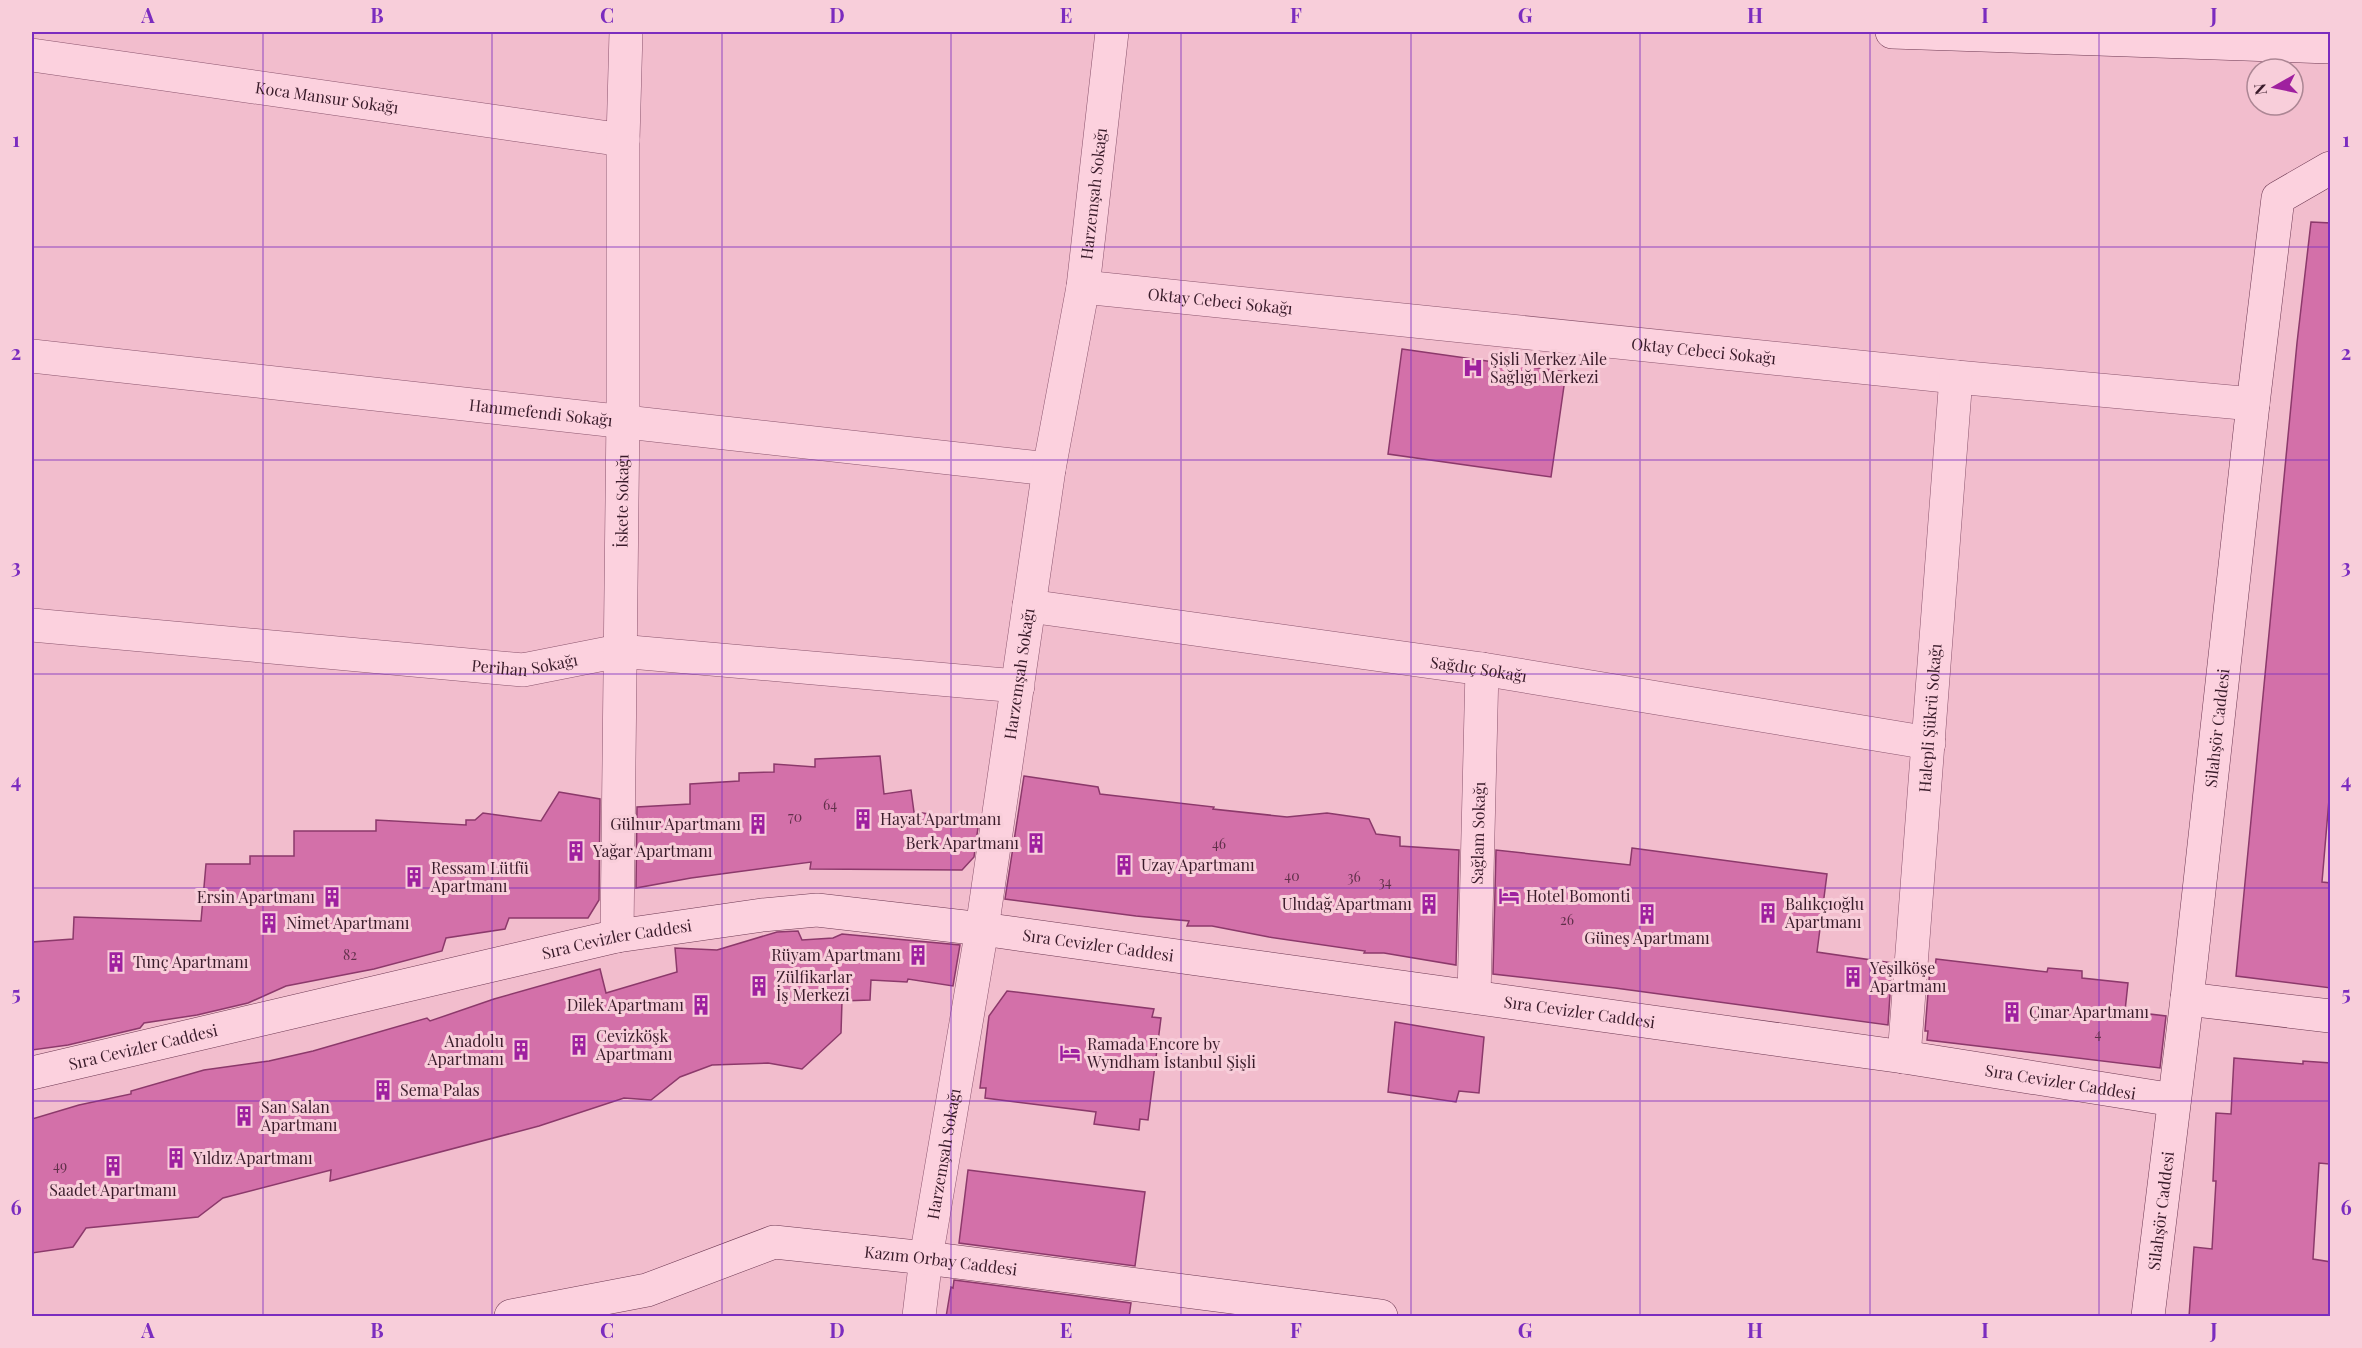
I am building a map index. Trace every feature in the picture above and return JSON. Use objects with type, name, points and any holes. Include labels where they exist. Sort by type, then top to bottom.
[{"type":"street","name":"İskete Sokağı","points":[[617,936],[623,140],[626,32]]},
{"type":"street","name":"Harzemşah Sokağı","points":[[919,1317],[926,1258],[982,929],[1049,470],[1083,287],[1112,32]]},
{"type":"street","points":[[1892,32],[2106,35],[2331,46]]},
{"type":"street","name":"Koca Mansur Sokağı","points":[[32,55],[623,140]]},
{"type":"street","name":"Silahşör Caddesi","points":[[2148,1317],[2187,999],[2278,198],[2331,168]]},
{"type":"street","name":"Oktay Cebeci Sokağı","points":[[1083,287],[1956,377],[2253,404]]},
{"type":"street","name":"Hanımefendi Sokağı","points":[[32,356],[1049,470]]},
{"type":"street","name":"Halepli Şükrü Sokağı","points":[[1904,1057],[1956,377]]},
{"type":"street","name":"Sağdıç Sokağı","points":[[1029,606],[1482,669],[1929,742]]},
{"type":"street","name":"Perihan Sokağı","points":[[32,625],[523,670],[619,651],[1018,686]]},
{"type":"street","name":"Sağlam Sokağı","points":[[1474,998],[1482,669]]},
{"type":"street","name":"Sıra Cevizler Caddesi","points":[[32,1073],[617,936],[762,915],[816,910],[982,929],[1904,1057],[2174,1100]]},
{"type":"street","points":[[2187,999],[2331,1016]]},
{"type":"street","name":"Kazım Orbay Caddesi","points":[[511,1317],[647,1290],[774,1242],[926,1258],[1381,1317]]},
{"type":"building","points":[[2311,222],[2331,223],[2331,776],[2322,882],[2331,883],[2331,988],[2236,976],[2297,343]]},
{"type":"building","points":[[1402,349],[1566,372],[1551,477],[1388,454]]},
{"type":"building","points":[[880,756],[884,794],[911,790],[914,812],[979,820],[974,857],[962,870],[810,869],[811,862],[691,878],[636,888],[637,807],[690,804],[690,784],[739,781],[739,773],[774,772],[774,764],[815,767],[815,759]]},
{"type":"building","points":[[1024,776],[1098,787],[1100,794],[1214,807],[1213,809],[1287,817],[1327,813],[1369,819],[1376,834],[1400,837],[1400,846],[1459,850],[1456,965],[1384,953],[1364,953],[1365,951],[1212,926],[1187,926],[1189,921],[1005,899]]},
{"type":"building","points":[[559,792],[600,799],[599,900],[588,918],[509,918],[505,929],[446,938],[442,951],[374,969],[286,986],[248,1003],[197,1015],[144,1023],[140,1028],[68,1045],[32,1050],[32,942],[73,939],[74,917],[201,921],[206,864],[250,864],[250,856],[294,856],[294,831],[376,831],[376,820],[466,825],[466,820],[475,820],[483,813],[541,821]]},
{"type":"building","points":[[1632,848],[1827,874],[1817,952],[1892,963],[1888,1025],[1493,974],[1496,850],[1630,865]]},
{"type":"building","points":[[798,931],[802,940],[833,938],[842,934],[960,945],[953,986],[908,979],[907,982],[871,980],[870,1000],[842,1001],[841,1033],[802,1069],[768,1063],[712,1065],[680,1077],[651,1100],[624,1098],[539,1126],[330,1181],[331,1170],[223,1198],[198,1217],[86,1228],[73,1247],[32,1253],[32,1119],[79,1105],[131,1094],[131,1091],[204,1070],[269,1061],[313,1051],[427,1018],[430,1021],[494,999],[600,969],[606,993],[677,972],[675,948],[717,950],[777,932]]},
{"type":"building","points":[[1936,959],[2047,972],[2048,968],[2082,971],[2082,978],[2128,983],[2125,1011],[2166,1016],[2160,1068],[1927,1040],[1928,1031],[1925,1031],[1930,968],[1935,969]]},
{"type":"building","name":"Ramada Encore by Wyndham İstanbul Şişli","points":[[1007,991],[1154,1009],[1152,1017],[1161,1018],[1148,1120],[1140,1119],[1139,1130],[1094,1124],[1096,1112],[985,1098],[986,1088],[980,1088],[989,1016]]},
{"type":"building","points":[[1395,1022],[1484,1037],[1479,1093],[1459,1091],[1456,1102],[1388,1092]]},
{"type":"building","points":[[2234,1058],[2303,1064],[2303,1061],[2331,1063],[2329,1164],[2319,1163],[2313,1259],[2331,1262],[2331,1317],[2189,1317],[2194,1247],[2212,1249],[2216,1181],[2213,1181],[2216,1113],[2231,1114]]},
{"type":"building","points":[[968,1170],[1145,1192],[1135,1266],[959,1243]]},
{"type":"building","points":[[954,1280],[1131,1303],[1129,1317],[946,1317]]},
{"type":"place","name":"Şişli Merkez Aile Sağlığı Merkezi","points":[[1473,368]]},
{"type":"place","name":"Hayat Apartmanı","points":[[863,819]]},
{"type":"place","name":"Gülnur Apartmanı","points":[[758,824]]},
{"type":"place","name":"Berk Apartmanı","points":[[1036,843]]},
{"type":"place","name":"Yağar Apartmanı","points":[[576,851]]},
{"type":"place","name":"Uzay Apartmanı","points":[[1124,865]]},
{"type":"place","name":"Ressam Lütfü Apartmanı","points":[[414,877]]},
{"type":"place","name":"Hotel Bomonti","points":[[1509,896]]},
{"type":"place","name":"Ersin Apartmanı","points":[[332,897]]},
{"type":"place","name":"Uludağ Apartmanı","points":[[1429,904]]},
{"type":"place","name":"Balıkçıoğlu Apartmanı","points":[[1768,913]]},
{"type":"place","name":"Güneş Apartmanı","points":[[1647,914]]},
{"type":"place","name":"Nimet Apartmanı","points":[[269,923]]},
{"type":"place","name":"Rüyam Apartmanı","points":[[918,955]]},
{"type":"place","name":"Tunç Apartmanı","points":[[116,962]]},
{"type":"place","name":"Yeşilköşe Apartmanı","points":[[1853,977]]},
{"type":"place","name":"Zülfikarlar İş Merkezi","points":[[759,986]]},
{"type":"place","name":"Dilek Apartmanı","points":[[701,1005]]},
{"type":"place","name":"Çınar Apartmanı","points":[[2012,1012]]},
{"type":"place","name":"Cevizköşk Apartmanı","points":[[579,1045]]},
{"type":"place","name":"Anadolu Apartmanı","points":[[521,1050]]},
{"type":"place","name":"Ramada Encore by Wyndham İstanbul Şişli","points":[[1070,1053]]},
{"type":"place","name":"Sema Palas","points":[[383,1090]]},
{"type":"place","name":"San Salan Apartmanı","points":[[244,1116]]},
{"type":"place","name":"Yıldız Apartmanı","points":[[176,1158]]},
{"type":"place","name":"Saadet Apartmanı","points":[[113,1166]]}]
